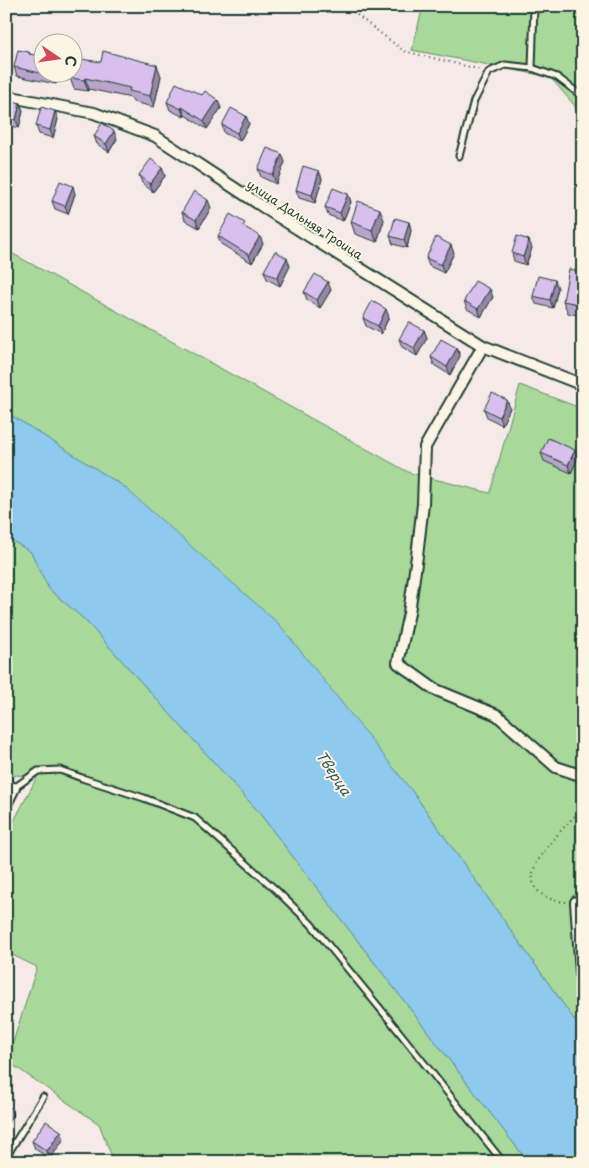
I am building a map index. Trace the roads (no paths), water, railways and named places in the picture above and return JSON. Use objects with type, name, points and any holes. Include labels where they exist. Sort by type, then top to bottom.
[{"type":"street","name":"улица Дальняя Троица","points":[[6,96],[94,113],[155,136],[314,240],[483,346],[583,384]]},
{"type":"street","points":[[483,346],[425,447],[423,504],[417,556],[409,613],[398,663],[434,689],[496,716],[556,767],[583,776]]},
{"type":"street","points":[[6,804],[14,788]]},
{"type":"street","points":[[576,902],[583,1000]]},
{"type":"lane","points":[[532,68],[534,6]]},
{"type":"lane","points":[[459,156],[474,101],[489,72],[506,65],[532,68],[557,77],[582,96],[583,99]]},
{"type":"lane","points":[[6,778],[14,788],[38,771],[60,770],[144,798],[195,818],[276,889],[311,924],[503,1162]]},
{"type":"lane","points":[[6,1157],[43,1097]]},
{"type":"water","name":"Тверца","points":[[6,412],[123,486],[279,624],[412,791],[583,1032],[583,1162],[528,1162],[257,810],[85,620],[49,589],[31,552],[6,537]]}]
